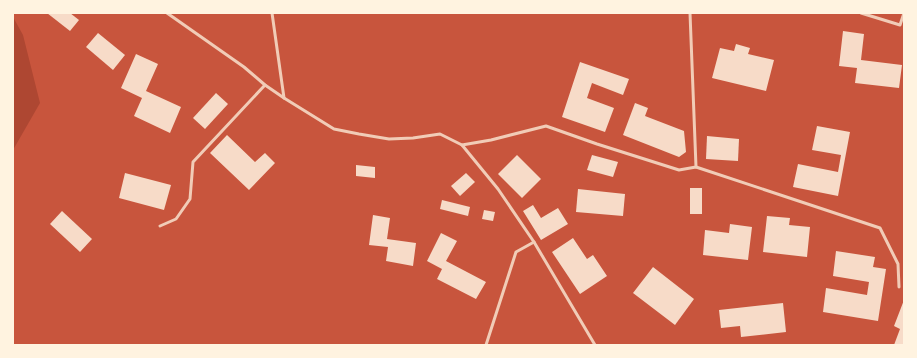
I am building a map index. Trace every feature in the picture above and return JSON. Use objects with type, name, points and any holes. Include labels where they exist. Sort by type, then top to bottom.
[{"type":"lane","points":[[167,13],[244,67],[265,85],[334,129],[389,139],[413,138],[440,134],[462,145],[498,189],[534,242],[595,345]]},
{"type":"lane","points":[[272,13],[284,98]]},
{"type":"lane","points":[[690,13],[696,167]]},
{"type":"lane","points":[[861,13],[900,26],[904,13]]},
{"type":"lane","points":[[160,226],[176,219],[190,199],[194,162],[265,85]]},
{"type":"lane","points":[[462,145],[491,140],[546,126],[679,170],[696,167],[880,228],[898,264],[900,287]]},
{"type":"lane","points":[[486,345],[516,252],[534,242]]},
{"type":"shaded area","points":[[13,17],[23,35],[40,103],[13,150]]},
{"type":"building","points":[[47,13],[70,13],[79,20],[70,31]]},
{"type":"building","points":[[843,31],[864,34],[861,60],[902,65],[899,88],[855,83],[857,68],[839,66]]},
{"type":"building","points":[[98,33],[125,55],[113,70],[86,47]]},
{"type":"building","points":[[736,44],[750,48],[748,54],[774,60],[766,91],[712,78],[720,48],[734,51]]},
{"type":"building","points":[[136,54],[158,64],[146,91],[181,107],[170,133],[134,116],[142,98],[121,88]]},
{"type":"building","points":[[580,62],[629,79],[623,95],[592,83],[587,98],[614,108],[605,132],[562,117]]},
{"type":"building","points":[[216,93],[228,104],[205,129],[193,118]]},
{"type":"building","points":[[635,103],[648,108],[645,116],[684,131],[686,152],[679,157],[623,135]]},
{"type":"building","points":[[817,126],[850,132],[838,196],[793,187],[798,164],[838,172],[841,155],[812,150]]},
{"type":"building","points":[[227,135],[255,162],[265,153],[275,163],[249,190],[210,153]]},
{"type":"building","points":[[707,136],[739,139],[738,161],[706,159]]},
{"type":"building","points":[[517,155],[541,179],[522,198],[498,174]]},
{"type":"building","points":[[592,155],[618,162],[613,177],[587,170]]},
{"type":"building","points":[[356,165],[375,167],[375,178],[356,176]]},
{"type":"building","points":[[125,173],[171,185],[164,210],[119,198]]},
{"type":"building","points":[[466,173],[475,182],[460,196],[451,186]]},
{"type":"building","points":[[690,188],[702,188],[702,214],[690,214]]},
{"type":"building","points":[[578,189],[625,194],[623,216],[576,212]]},
{"type":"building","points":[[442,200],[470,207],[468,216],[440,209]]},
{"type":"building","points":[[533,205],[541,218],[558,208],[568,224],[541,240],[523,211]]},
{"type":"building","points":[[484,210],[495,212],[493,221],[482,219]]},
{"type":"building","points":[[62,211],[92,239],[80,252],[50,224]]},
{"type":"building","points":[[373,215],[390,218],[387,239],[416,243],[413,266],[386,261],[388,247],[369,245]]},
{"type":"building","points":[[767,216],[790,218],[789,225],[810,227],[807,257],[763,252]]},
{"type":"building","points":[[730,224],[752,227],[748,260],[703,255],[705,230],[729,233]]},
{"type":"building","points":[[441,233],[457,241],[446,261],[486,282],[476,299],[437,279],[442,269],[427,261]]},
{"type":"building","points":[[573,238],[587,259],[593,255],[607,276],[580,294],[552,252]]},
{"type":"building","points":[[836,251],[875,257],[873,267],[886,269],[878,321],[823,312],[826,288],[867,295],[869,282],[833,276]]},
{"type":"building","points":[[653,267],[694,299],[675,325],[633,293]]},
{"type":"building","points":[[904,300],[904,345],[894,345],[900,329],[894,326]]},
{"type":"building","points":[[783,303],[786,332],[741,337],[740,326],[721,328],[719,310]]}]
